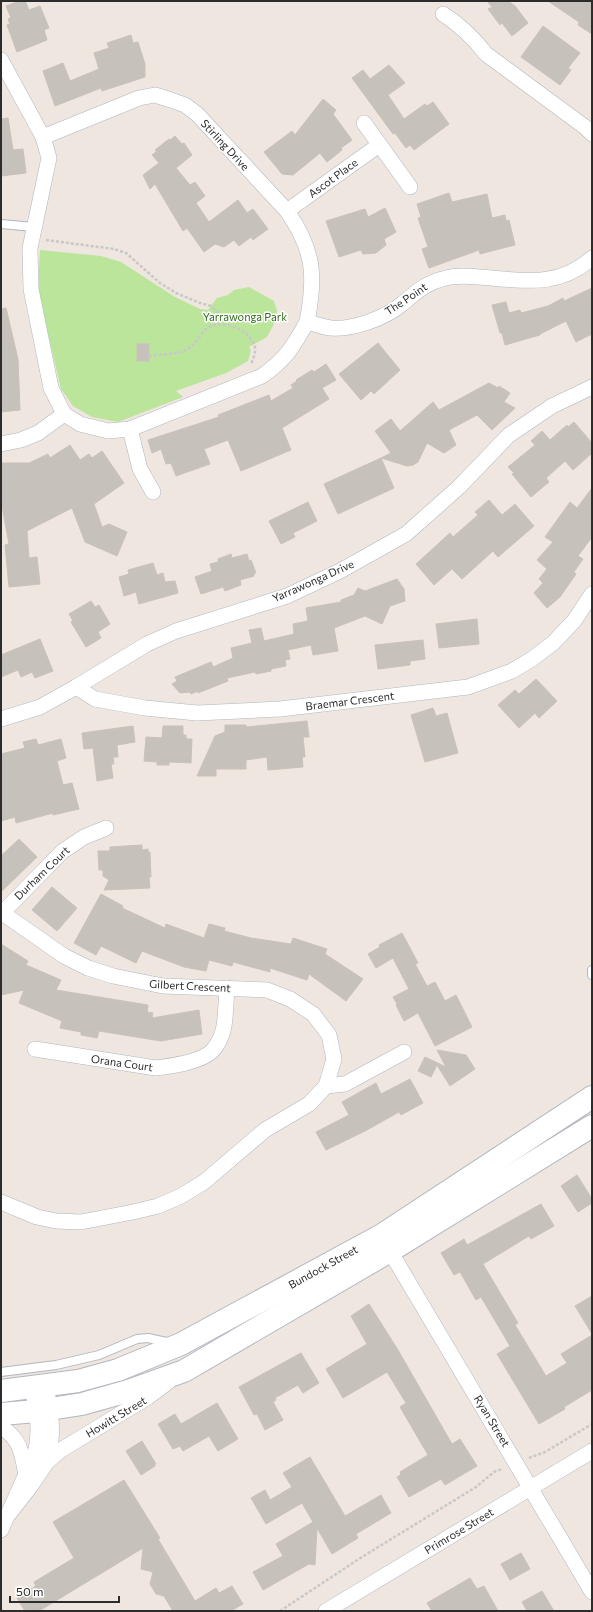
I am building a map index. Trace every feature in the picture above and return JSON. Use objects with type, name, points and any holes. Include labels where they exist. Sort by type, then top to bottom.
[{"type":"main road","name":"Bundock Street","points":[[1,1391],[78,1381],[118,1370],[181,1344],[382,1235],[592,1097]]},
{"type":"main road","name":"Bundock Street","points":[[1,1414],[44,1410],[82,1404],[184,1371],[390,1251],[592,1126]]},
{"type":"street","points":[[443,14],[474,38],[486,54],[592,134]]},
{"type":"street","points":[[1,60],[43,137],[49,158],[30,248],[31,289],[36,320],[52,388],[64,414],[80,424],[108,431],[130,429],[262,376],[279,363],[294,345],[307,322]]},
{"type":"street","name":"Stirling Drive","points":[[43,137],[139,98],[155,95],[184,105],[197,114],[286,211],[303,238],[310,256],[313,276],[307,322]]},
{"type":"street","points":[[364,123],[410,187]]},
{"type":"street","name":"Ascot Place","points":[[286,211],[379,145]]},
{"type":"street","name":"The Point","points":[[307,322],[332,328],[360,325],[396,308],[421,287],[447,277],[462,276],[544,281],[564,276],[582,267],[592,258]]},
{"type":"street","name":"Yarrawonga Drive","points":[[1,719],[40,707],[76,688],[147,644],[176,631],[286,596],[340,572],[406,534],[459,487],[508,435],[552,406],[592,387]]},
{"type":"street","points":[[1,444],[21,440],[38,433],[64,414]]},
{"type":"street","points":[[130,429],[140,469],[153,492]]},
{"type":"street","name":"Braemar Crescent","points":[[76,688],[95,699],[145,708],[197,713],[280,709],[468,687],[491,680],[512,671],[532,659],[553,643],[569,626],[592,594]]},
{"type":"street","name":"Durham Court","points":[[1,912],[63,851],[84,837],[106,828]]},
{"type":"street","name":"Gilbert Crescent","points":[[1,912],[64,956],[88,968],[112,976],[150,984],[189,988],[267,990],[290,999],[313,1014],[329,1035],[334,1059],[326,1086],[309,1104],[265,1130],[204,1182],[181,1196],[158,1206],[107,1218],[81,1222],[56,1221],[37,1217],[1,1202]]},
{"type":"street","name":"Orana Court","points":[[35,1049],[156,1068],[176,1066],[197,1059],[212,1051],[220,1038],[224,1026],[227,988]]},
{"type":"street","points":[[326,1086],[345,1084],[404,1052]]},
{"type":"street","name":"Ryan Street","points":[[390,1251],[517,1463],[592,1592]]},
{"type":"street","name":"Howitt Street","points":[[9,1514],[47,1462],[61,1450],[148,1397],[184,1371]]},
{"type":"street","name":"Howitt Street","points":[[39,1387],[51,1446],[47,1462]]},
{"type":"street","name":"Howitt Street","points":[[1,1530],[26,1475],[38,1444],[44,1410]]},
{"type":"street","points":[[1,1427],[9,1432],[20,1447],[26,1475]]},
{"type":"street","name":"Primrose Street","points":[[326,1611],[592,1451]]},
{"type":"lane","points":[[1,224],[33,232]]},
{"type":"lane","points":[[592,970],[592,975]]},
{"type":"lane","points":[[1,1372],[56,1365],[99,1355],[137,1339],[148,1338],[181,1344]]},
{"type":"path","points":[[33,232],[114,249],[126,253],[160,283],[176,293],[211,306],[218,313],[217,324]]},
{"type":"path","points":[[149,356],[179,352],[188,349],[204,330],[217,324],[227,325],[241,330],[252,339],[255,353],[251,366],[255,378]]},
{"type":"path","points":[[280,1611],[362,1557],[476,1487],[494,1472],[545,1452],[592,1424]]},
{"type":"green space","name":"Yarrawonga Park","points":[[40,250],[101,256],[121,262],[175,297],[200,309],[208,310],[217,298],[228,295],[234,290],[249,287],[274,301],[277,311],[275,322],[267,337],[249,347],[251,351],[248,361],[226,373],[176,391],[183,397],[118,422],[92,417],[73,406],[61,389],[38,291]]},
{"type":"building","points":[[20,1],[25,1],[29,10],[40,6],[49,28],[44,30],[47,40],[17,52],[7,25],[10,24],[8,19],[11,18],[6,6]]},
{"type":"building","points":[[487,1],[508,1],[515,6],[528,23],[512,36],[502,23],[500,25],[488,9],[492,7]]},
{"type":"building","points":[[548,1],[592,1],[592,34],[578,25],[579,22]]},
{"type":"building","points":[[543,26],[580,53],[568,68],[571,70],[560,85],[521,57]]},
{"type":"building","points":[[131,35],[133,43],[138,42],[145,64],[145,77],[102,91],[101,88],[55,106],[43,71],[63,63],[70,81],[99,69],[94,53],[109,48],[107,43]]},
{"type":"building","points":[[389,65],[405,83],[388,95],[404,119],[425,104],[427,106],[433,102],[449,124],[414,150],[410,145],[406,148],[395,133],[393,134],[352,78],[363,70],[370,79]]},
{"type":"building","points":[[323,99],[336,110],[333,114],[352,140],[341,148],[342,150],[327,162],[320,153],[293,175],[282,174],[264,152],[292,131],[295,135]]},
{"type":"building","points":[[8,118],[13,150],[23,149],[26,173],[1,176],[1,119]]},
{"type":"building","points":[[175,136],[182,144],[184,143],[192,155],[176,168],[190,185],[195,182],[205,196],[196,203],[209,222],[238,200],[247,213],[253,209],[268,229],[253,240],[251,237],[239,246],[234,240],[224,247],[215,244],[204,252],[187,228],[183,231],[155,184],[150,189],[143,175],[159,163],[152,155],[157,151],[155,150]]},
{"type":"building","points":[[449,193],[452,202],[487,194],[492,218],[505,215],[506,221],[509,220],[515,245],[480,254],[479,250],[429,268],[422,249],[428,247],[418,218],[421,217],[417,204]]},
{"type":"building","points":[[385,208],[396,232],[384,239],[386,245],[376,253],[363,254],[361,250],[339,257],[326,221],[365,209],[368,217]]},
{"type":"building","points":[[592,288],[592,334],[576,342],[566,321],[540,335],[505,345],[492,305],[506,302],[509,313],[520,310],[521,313],[548,306],[563,298],[564,301]]},
{"type":"building","points":[[6,308],[18,359],[20,410],[1,412],[1,309]]},
{"type":"building","points":[[378,343],[400,370],[374,394],[371,391],[361,400],[339,374]]},
{"type":"building","points":[[137,344],[149,344],[149,361],[137,361]]},
{"type":"building","points":[[326,364],[336,380],[322,388],[329,399],[282,428],[291,450],[241,471],[228,440],[204,449],[210,464],[176,476],[171,463],[166,464],[161,449],[152,453],[148,440],[219,417],[218,415],[269,395],[271,401],[293,388],[291,385],[297,381],[296,380],[312,370],[314,372]]},
{"type":"building","points":[[489,383],[498,388],[499,386],[510,393],[504,402],[515,408],[492,430],[477,415],[449,430],[456,445],[444,453],[427,443],[418,462],[413,465],[407,466],[381,458],[391,453],[375,431],[391,419],[400,431],[433,402],[439,410]]},
{"type":"building","points":[[574,422],[592,443],[592,453],[573,470],[565,461],[546,478],[549,482],[531,497],[508,467],[535,445],[531,441],[542,431],[550,440],[567,425],[568,427]]},
{"type":"building","points":[[70,445],[80,460],[89,454],[92,458],[102,451],[124,483],[94,504],[102,527],[109,524],[127,532],[117,556],[85,542],[72,508],[27,531],[29,558],[37,557],[40,584],[9,587],[5,545],[9,544],[1,501],[2,463],[29,463],[48,454],[50,458]]},
{"type":"building","points":[[381,458],[394,488],[338,514],[324,484]]},
{"type":"building","points":[[592,488],[592,537],[578,556],[583,559],[574,572],[576,574],[560,597],[547,608],[534,593],[543,583],[539,579],[547,569],[537,560],[553,542],[545,537],[570,502],[577,508]]},
{"type":"building","points":[[489,500],[502,515],[515,504],[534,526],[498,557],[493,551],[462,579],[452,569],[434,585],[416,564],[450,533],[453,537],[478,515],[475,512]]},
{"type":"building","points":[[308,502],[317,521],[293,533],[295,537],[281,544],[269,521]]},
{"type":"building","points":[[231,554],[232,558],[247,554],[256,573],[254,573],[254,576],[240,580],[241,585],[225,591],[223,587],[201,594],[195,577],[212,571],[210,564],[218,562],[218,559]]},
{"type":"building","points":[[153,563],[157,575],[163,573],[165,582],[175,581],[178,593],[139,604],[136,592],[124,596],[119,577],[129,574],[128,570]]},
{"type":"building","points":[[397,579],[404,589],[405,601],[390,606],[382,624],[365,616],[334,628],[338,651],[313,655],[311,645],[288,650],[290,659],[285,660],[286,666],[271,669],[271,671],[256,674],[255,672],[227,678],[228,681],[198,693],[198,691],[191,694],[190,692],[180,693],[172,684],[177,681],[175,677],[211,662],[213,667],[233,658],[231,648],[252,643],[249,630],[261,628],[264,641],[294,634],[293,624],[308,621],[306,608],[341,602],[341,600],[354,595],[358,588],[365,591]]},
{"type":"building","points":[[91,601],[95,607],[99,605],[110,624],[98,632],[101,638],[86,647],[71,622],[73,621],[69,614]]},
{"type":"building","points":[[477,619],[479,644],[439,648],[436,624]]},
{"type":"building","points":[[40,639],[53,671],[35,678],[32,672],[21,677],[18,670],[1,677],[1,655]]},
{"type":"building","points":[[423,640],[425,659],[410,661],[410,665],[378,669],[375,645]]},
{"type":"building","points":[[536,679],[557,701],[539,718],[535,713],[519,728],[498,705],[515,690],[519,694]]},
{"type":"building","points":[[433,708],[436,716],[447,713],[458,753],[425,762],[411,715]]},
{"type":"building","points":[[307,721],[309,737],[303,737],[305,757],[302,757],[303,767],[268,770],[267,757],[246,760],[246,769],[216,769],[216,776],[197,776],[215,736],[225,732],[225,725],[246,725],[246,727]]},
{"type":"building","points":[[133,726],[135,742],[117,745],[118,757],[113,757],[114,764],[111,764],[113,778],[97,781],[93,748],[84,749],[82,733]]},
{"type":"building","points":[[163,726],[183,726],[183,735],[186,735],[186,739],[192,739],[191,763],[169,762],[169,765],[157,765],[157,762],[144,761],[146,737],[162,738]]},
{"type":"building","points":[[36,739],[38,745],[61,739],[66,758],[57,761],[63,785],[72,783],[79,809],[53,815],[53,813],[16,823],[15,817],[1,821],[1,754],[25,748],[23,742]]},
{"type":"building","points":[[19,839],[37,857],[1,892],[1,856]]},
{"type":"building","points":[[142,845],[142,850],[148,849],[148,852],[150,852],[150,888],[104,890],[109,880],[103,876],[103,870],[99,870],[98,851],[110,851],[110,847]]},
{"type":"building","points":[[52,887],[77,908],[57,931],[32,910]]},
{"type":"building","points":[[101,894],[123,906],[122,908],[165,928],[166,924],[204,938],[209,924],[225,928],[224,931],[251,938],[291,944],[293,938],[327,949],[325,954],[363,979],[346,1001],[309,974],[307,980],[270,968],[270,972],[233,962],[232,966],[209,960],[206,971],[184,967],[142,951],[136,963],[101,946],[96,955],[74,943]]},
{"type":"building","points":[[402,933],[418,963],[415,964],[427,986],[435,982],[445,1001],[456,995],[472,1027],[435,1046],[418,1013],[404,1021],[396,1005],[397,1004],[393,997],[409,989],[393,958],[376,968],[368,954],[380,947],[379,945]]},
{"type":"building","points":[[1,944],[28,961],[26,965],[61,980],[56,990],[148,1005],[147,1012],[153,1013],[152,1018],[199,1010],[202,1034],[161,1041],[99,1031],[97,1038],[81,1035],[81,1032],[60,1028],[62,1021],[19,1003],[24,990],[1,995]]},
{"type":"building","points":[[437,1050],[466,1055],[475,1069],[450,1086],[437,1065],[431,1077],[418,1071],[425,1057],[446,1067]]},
{"type":"building","points":[[410,1079],[423,1103],[401,1115],[399,1112],[326,1150],[316,1132],[349,1115],[342,1102],[376,1083],[381,1094]]},
{"type":"building","points":[[577,1175],[592,1199],[592,1203],[578,1212],[561,1186]]},
{"type":"building","points":[[541,1204],[554,1226],[531,1239],[529,1236],[483,1264],[518,1323],[515,1325],[546,1376],[567,1363],[561,1354],[592,1335],[592,1390],[564,1407],[565,1409],[539,1424],[497,1354],[510,1346],[481,1297],[476,1300],[460,1272],[454,1275],[441,1253],[464,1239],[467,1245]]},
{"type":"building","points":[[592,1296],[592,1334],[575,1306]]},
{"type":"building","points":[[369,1304],[398,1350],[452,1444],[460,1439],[477,1466],[445,1485],[441,1479],[409,1497],[397,1477],[401,1475],[400,1472],[428,1455],[400,1407],[406,1403],[387,1372],[343,1398],[326,1369],[367,1344],[351,1316]]},
{"type":"building","points":[[301,1353],[319,1383],[303,1393],[298,1385],[275,1398],[276,1400],[273,1402],[283,1420],[265,1430],[257,1414],[254,1415],[239,1387]]},
{"type":"building","points":[[217,1403],[238,1439],[218,1451],[209,1436],[183,1451],[180,1446],[173,1449],[158,1424],[175,1414],[181,1424]]},
{"type":"building","points":[[142,1441],[156,1464],[141,1475],[126,1451]]},
{"type":"building","points":[[310,1457],[345,1516],[381,1495],[391,1513],[356,1534],[358,1538],[332,1554],[317,1528],[315,1565],[309,1564],[263,1590],[253,1572],[283,1556],[276,1544],[313,1522],[302,1503],[266,1524],[251,1498],[265,1490],[270,1500],[292,1487],[283,1473]]},
{"type":"building","points":[[124,1480],[160,1538],[158,1539],[195,1601],[216,1588],[219,1593],[232,1586],[243,1604],[231,1611],[173,1611],[164,1596],[156,1594],[150,1584],[153,1572],[141,1569],[143,1548],[39,1611],[25,1611],[17,1598],[36,1586],[34,1582],[74,1558],[53,1522]]},
{"type":"building","points":[[521,1553],[530,1569],[510,1580],[501,1564]]},
{"type":"building","points":[[470,1578],[477,1589],[484,1586],[498,1611],[432,1611],[427,1603]]},
{"type":"building","points":[[542,1591],[554,1611],[527,1611],[522,1602]]}]
